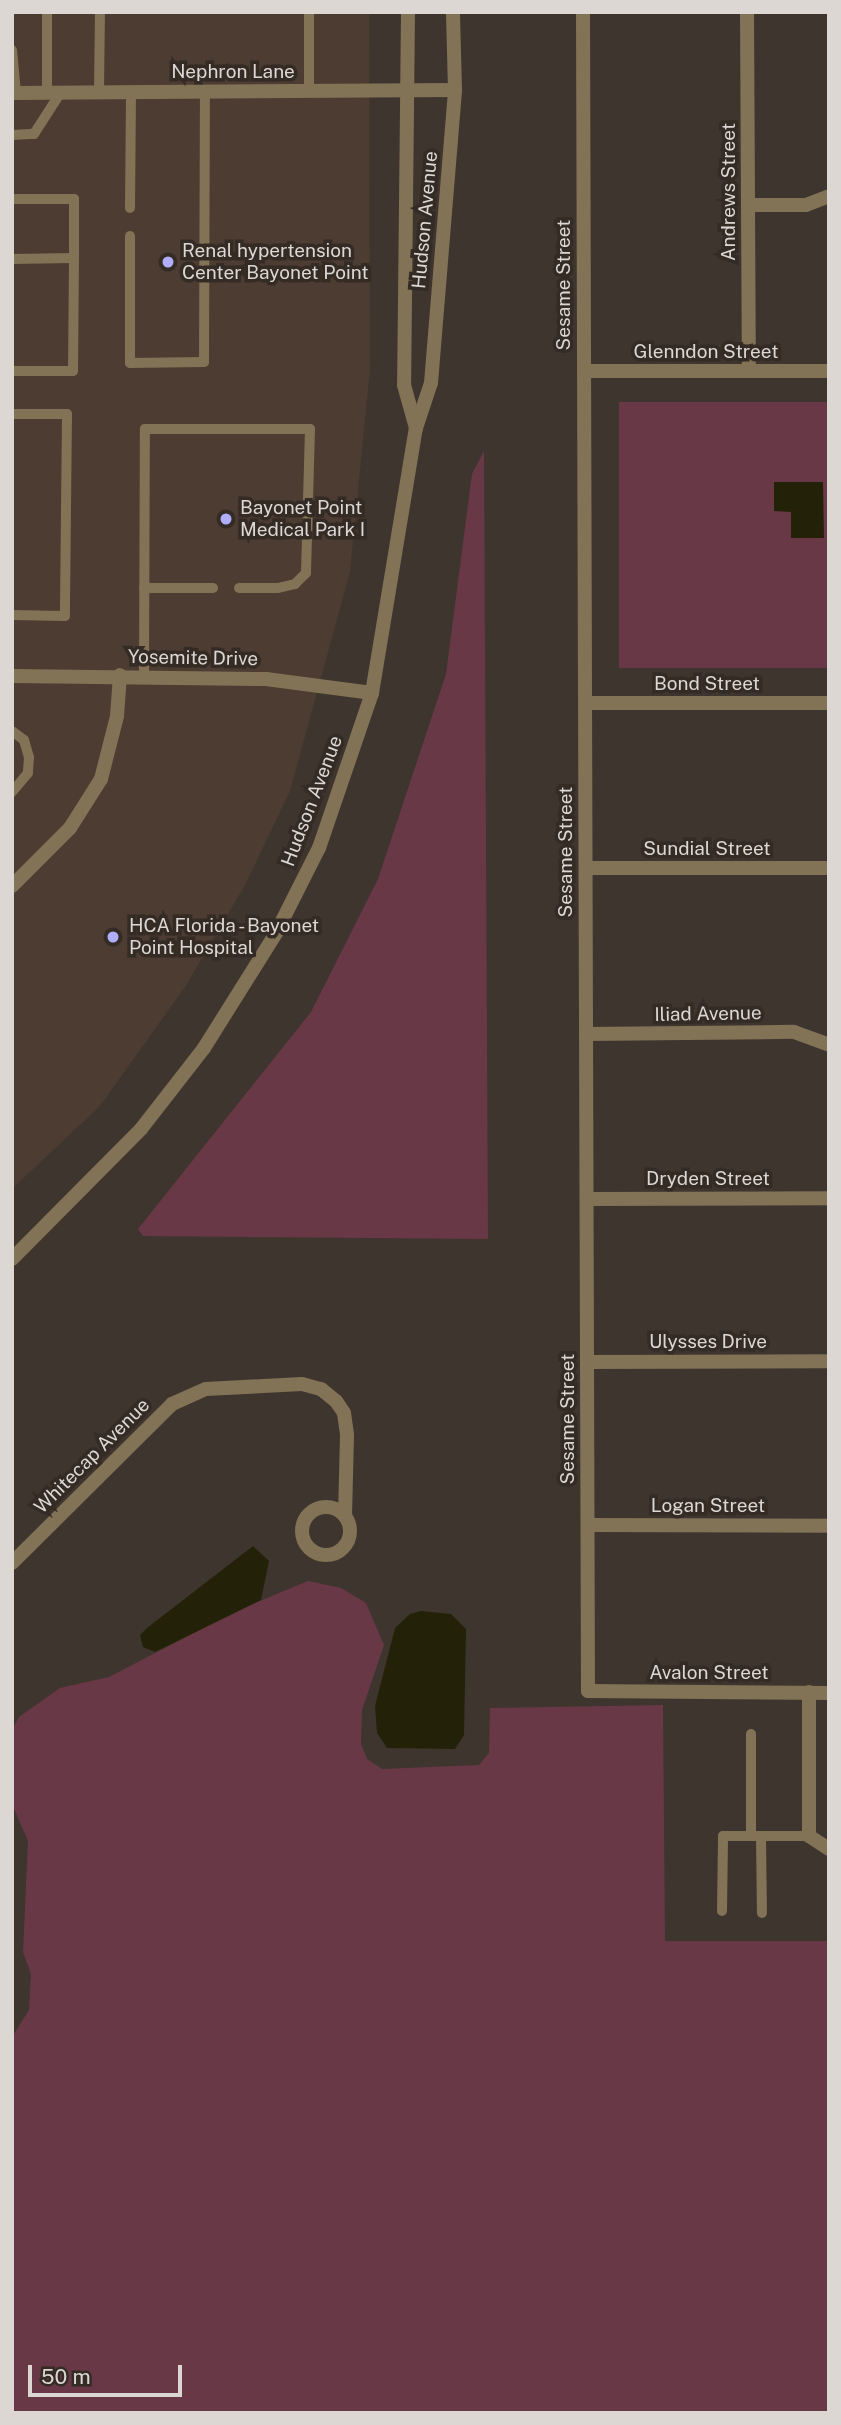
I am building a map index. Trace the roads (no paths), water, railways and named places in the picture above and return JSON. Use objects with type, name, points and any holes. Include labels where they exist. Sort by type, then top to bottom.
[{"type":"street","name":"Hudson Avenue","points":[[408,12],[404,385],[416,428]]},
{"type":"street","name":"Hudson Avenue","points":[[12,1259],[141,1129],[243,988],[319,848],[372,693],[416,428],[431,383],[454,90],[453,12]]},
{"type":"street","name":"Sesame Street","points":[[583,12],[588,1691]]},
{"type":"street","name":"Andrews Street","points":[[747,12],[749,371]]},
{"type":"street","name":"Nephron Lane","points":[[14,93],[454,90]]},
{"type":"street","points":[[748,205],[806,205],[829,196]]},
{"type":"street","name":"Glenndon Street","points":[[584,371],[829,371]]},
{"type":"street","points":[[12,886],[70,828],[101,779],[117,716],[120,675]]},
{"type":"street","name":"Yosemite Drive","points":[[12,676],[120,675],[266,679],[372,693]]},
{"type":"street","name":"Bond Street","points":[[585,702],[829,703]]},
{"type":"street","name":"Sundial Street","points":[[586,868],[829,868]]},
{"type":"street","name":"Iliad Avenue","points":[[586,1034],[793,1032],[829,1045]]},
{"type":"street","name":"Dryden Street","points":[[587,1199],[829,1198]]},
{"type":"street","name":"Ulysses Drive","points":[[587,1362],[829,1361]]},
{"type":"street","name":"Whitecap Avenue","points":[[12,1563],[172,1404],[206,1389],[302,1384],[321,1389],[336,1401],[344,1413],[347,1435],[345,1516]]},
{"type":"street","name":"Logan Street","points":[[588,1525],[829,1526]]},
{"type":"street","name":"Avalon Street","points":[[588,1691],[829,1693]]},
{"type":"street","points":[[809,1692],[809,1836],[829,1849]]},
{"type":"lane","points":[[12,135],[34,134],[54,92],[47,12]]},
{"type":"lane","points":[[100,12],[100,92]]},
{"type":"lane","points":[[309,12],[309,91]]},
{"type":"lane","points":[[12,50],[14,93]]},
{"type":"lane","points":[[131,92],[131,208]]},
{"type":"lane","points":[[130,236],[130,363],[204,362],[205,92]]},
{"type":"lane","points":[[12,199],[74,199],[73,371],[12,371]]},
{"type":"lane","points":[[12,259],[74,258]]},
{"type":"lane","points":[[12,414],[67,414],[65,616],[12,615]]},
{"type":"lane","points":[[144,676],[145,429],[310,429],[306,573],[295,584],[277,588],[239,588]]},
{"type":"lane","points":[[144,588],[213,588]]},
{"type":"lane","points":[[12,732],[24,740],[29,757],[28,773],[12,792]]},
{"type":"lane","points":[[751,1734],[762,1913]]},
{"type":"lane","points":[[722,1911],[723,1836],[809,1836]]},
{"type":"place","name":"Renal hypertension Center Bayonet Point","points":[[168,262]]},
{"type":"place","name":"Bayonet Point Medical Park I","points":[[226,519]]},
{"type":"place","name":"HCA Florida - Bayonet Point Hospital","points":[[113,937]]}]
